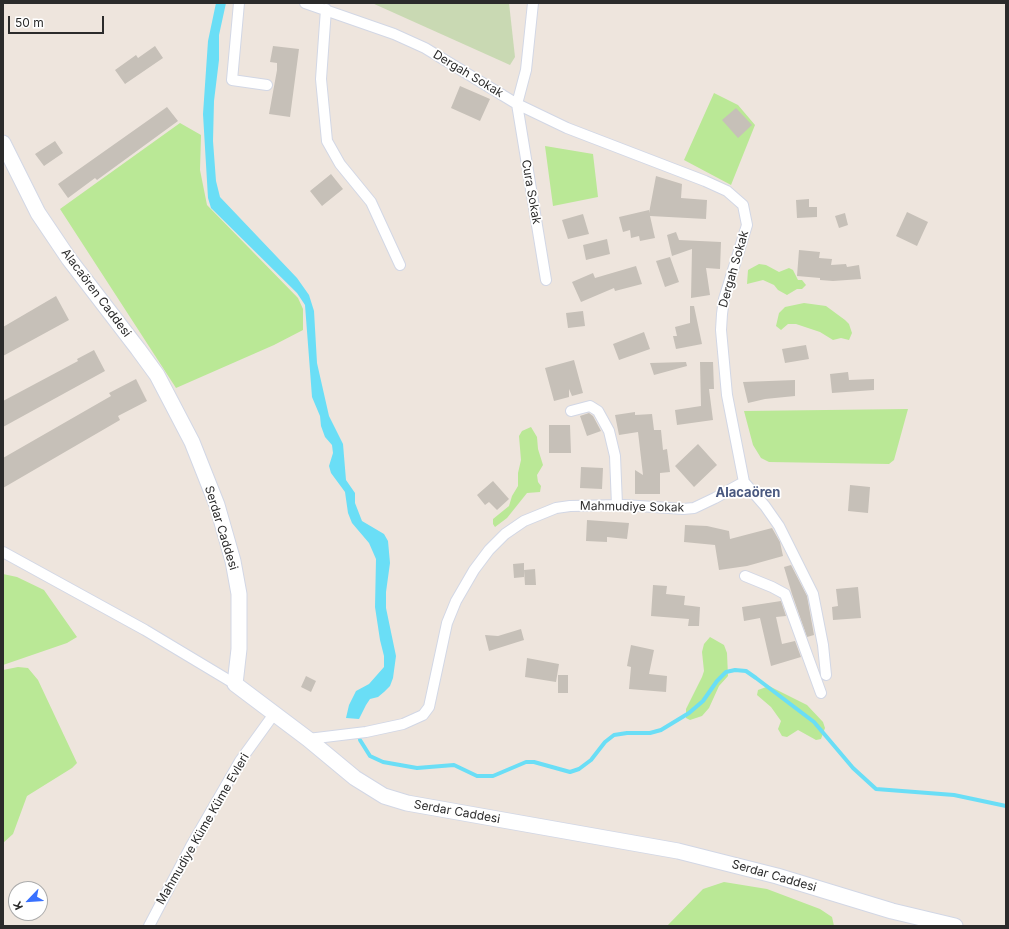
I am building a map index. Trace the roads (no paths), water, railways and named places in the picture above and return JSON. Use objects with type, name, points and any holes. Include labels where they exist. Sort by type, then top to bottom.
[{"type":"street","points":[[239,3],[232,80],[267,85]]},
{"type":"street","name":"Dergah Sokak","points":[[304,3],[326,9],[394,34],[425,48],[516,104],[567,128],[705,181],[727,191],[743,205],[747,225],[724,299],[721,330],[727,395],[744,482]]},
{"type":"street","points":[[516,104],[526,70],[533,3]]},
{"type":"street","points":[[326,9],[321,79],[326,141],[340,164],[371,202],[400,265]]},
{"type":"street","name":"Cura Sokak","points":[[516,104],[546,280]]},
{"type":"street","name":"Alacaören Caddesi","points":[[3,142],[38,213],[69,259],[157,375],[192,442]]},
{"type":"street","points":[[571,411],[590,406],[598,411],[610,431],[615,456],[617,505]]},
{"type":"street","name":"Serdar Caddesi","points":[[192,442],[217,505],[233,561],[239,594],[239,649],[235,684],[308,739],[344,770],[372,790],[384,796],[407,803],[678,851],[777,876],[892,911],[955,926]]},
{"type":"street","points":[[744,482],[765,506],[779,526],[813,594],[823,645],[826,675]]},
{"type":"street","name":"Mahmudiye Sokak","points":[[308,739],[366,732],[402,724],[423,715],[429,707],[447,624],[456,601],[474,570],[489,550],[505,534],[524,522],[556,508],[570,506],[617,505],[683,509],[694,508],[744,482]]},
{"type":"street","points":[[3,552],[145,630],[235,684]]},
{"type":"street","points":[[746,576],[785,594],[821,693]]},
{"type":"street","name":"Mahmudiye Küme Küme Evleri","points":[[149,926],[191,846],[240,761],[274,714]]},
{"type":"water","points":[[216,3],[226,3],[219,35],[219,60],[214,101],[213,141],[216,181],[220,197],[297,278],[309,295],[314,311],[317,363],[329,416],[343,444],[346,480],[355,493],[355,503],[362,521],[384,534],[388,541],[390,563],[386,592],[386,608],[396,656],[393,678],[390,686],[384,692],[378,697],[370,699],[359,719],[346,718],[349,705],[356,691],[369,684],[384,667],[384,656],[375,607],[376,559],[369,543],[352,523],[348,513],[345,492],[331,473],[329,466],[333,453],[332,445],[325,437],[321,426],[320,416],[312,397],[305,305],[297,293],[211,208],[208,198],[203,114],[208,41]]},
{"type":"waterway","points":[[360,740],[370,756],[383,762],[417,768],[454,765],[477,776],[493,776],[526,762],[534,762],[570,772],[579,769],[591,760],[605,742],[614,735],[627,733],[650,733],[661,730],[689,713],[703,701],[717,681],[726,672],[735,670],[746,671],[814,722],[853,768],[876,789],[954,795],[1006,806]]},
{"type":"district","name":"Alacaören","points":[[748,493]]}]
